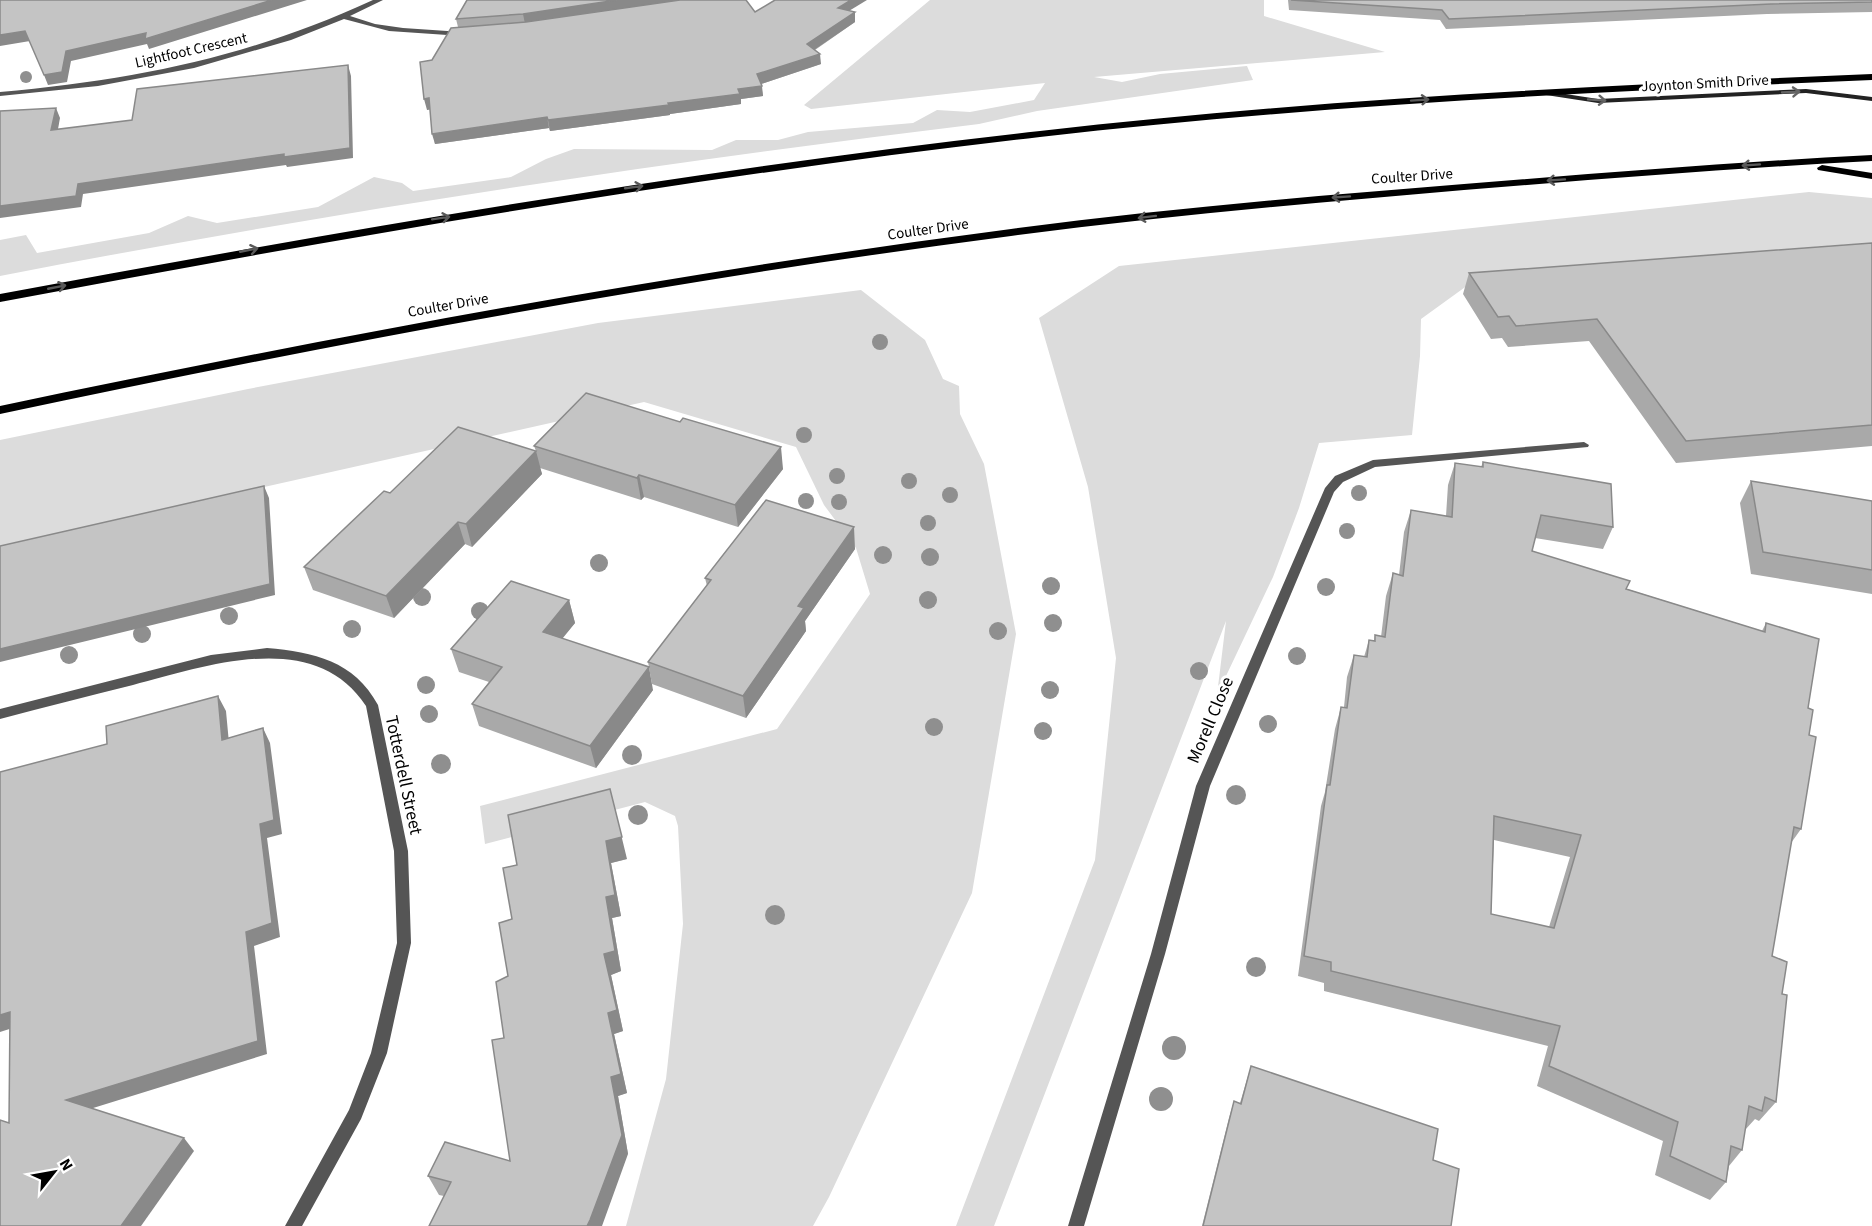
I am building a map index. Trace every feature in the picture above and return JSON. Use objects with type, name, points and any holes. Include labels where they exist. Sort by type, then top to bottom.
[{"type":"main road","points":[[0,298],[271,246],[588,194],[894,152],[1186,119],[1362,103],[1539,92],[1872,77]]},
{"type":"main road","name":"Joynton Smith Drive","points":[[1539,92],[1598,101],[1806,92],[1872,99]]},
{"type":"main road","name":"Coulter Drive","points":[[0,410],[228,361],[453,319],[664,283],[948,240],[1267,202],[1776,163],[1872,158]]},
{"type":"main road","points":[[1776,163],[1872,176]]},
{"type":"street","name":"Lightfoot Crescent","points":[[0,94],[121,80],[181,68],[291,39],[379,0]]},
{"type":"street","points":[[345,17],[378,27],[412,33],[469,34]]},
{"type":"street","name":"Morell Close","points":[[1076,1226],[1158,954],[1203,786],[1329,491],[1339,479],[1373,464],[1584,445]]},
{"type":"street","name":"Totterdell Street","points":[[0,714],[211,660],[267,653],[292,655],[333,666],[361,688],[372,705],[401,851],[404,943],[379,1053],[356,1114],[293,1226]]},
{"type":"shaded area","points":[[930,0],[1264,0],[1264,16],[1385,52],[1094,77],[1122,82],[1160,74],[1247,66],[1253,80],[1037,111],[979,124],[488,191],[244,231],[0,276],[0,240],[26,235],[37,253],[149,233],[188,216],[217,223],[318,207],[374,177],[402,183],[413,191],[511,177],[546,159],[574,149],[712,150],[736,140],[778,140],[808,132],[913,123],[937,110],[970,112],[1034,100],[1045,83],[811,109],[804,105]]},
{"type":"shaded area","points":[[1809,192],[1872,198],[1872,251],[1854,244],[1486,272],[1421,319],[1420,356],[1412,435],[1319,443],[1299,508],[1273,577],[1217,695],[1226,621],[994,1226],[956,1226],[1095,860],[1116,658],[1088,487],[1039,318],[1119,266]]},
{"type":"shaded area","points":[[861,290],[925,340],[943,379],[959,386],[960,414],[984,464],[1016,634],[972,893],[829,1197],[813,1226],[626,1226],[666,1079],[683,924],[678,826],[675,816],[645,802],[485,844],[480,806],[777,729],[870,594],[856,548],[824,505],[796,447],[644,402],[0,546],[0,440],[248,389],[598,323]]},
{"type":"building","points":[[0,0],[272,0],[145,39],[146,33],[66,51],[62,72],[44,75],[25,31],[0,35]]},
{"type":"building","points":[[467,0],[617,0],[523,14],[456,19]]},
{"type":"building","points":[[680,0],[746,0],[755,12],[775,0],[851,0],[838,8],[855,12],[807,44],[820,54],[757,74],[762,86],[738,89],[740,94],[548,120],[547,117],[432,134],[429,98],[424,99],[420,62],[432,60],[451,28],[526,22]]},
{"type":"building","points":[[1291,0],[1872,0],[1872,2],[1771,4],[1449,19],[1442,10]]},
{"type":"building","points":[[348,65],[350,148],[284,157],[284,154],[78,184],[76,196],[0,206],[0,111],[56,108],[51,130],[132,120],[137,89]]},
{"type":"building","points":[[1872,243],[1872,425],[1686,441],[1597,319],[1516,326],[1509,316],[1498,317],[1469,273]]},
{"type":"building","points":[[586,393],[680,422],[683,418],[781,447],[735,505],[534,446]]},
{"type":"building","points":[[458,427],[536,451],[466,524],[458,522],[386,596],[304,567],[384,491],[390,493]]},
{"type":"building","points":[[1483,462],[1611,484],[1613,527],[1541,515],[1532,551],[1630,581],[1626,589],[1765,632],[1766,623],[1819,639],[1808,708],[1813,710],[1809,735],[1816,737],[1801,829],[1794,827],[1772,956],[1787,962],[1782,994],[1787,995],[1776,1102],[1765,1097],[1762,1111],[1749,1106],[1742,1150],[1731,1146],[1726,1182],[1670,1156],[1678,1122],[1549,1066],[1560,1026],[1331,971],[1331,962],[1304,956],[1327,785],[1330,785],[1341,707],[1347,708],[1354,655],[1367,657],[1369,640],[1375,641],[1375,635],[1385,637],[1393,573],[1403,576],[1411,510],[1452,517],[1455,463],[1483,467]],"holes":[[[1494,816],[1581,835],[1554,928],[1491,914]]]},
{"type":"building","points":[[1751,481],[1872,501],[1872,570],[1763,552]]},
{"type":"building","points":[[264,486],[270,584],[0,649],[0,546]]},
{"type":"building","points":[[766,500],[854,527],[798,606],[804,608],[743,696],[648,662],[711,580],[705,578]]},
{"type":"building","points":[[511,581],[569,600],[543,632],[649,667],[590,746],[472,704],[502,667],[451,649]]},
{"type":"building","points":[[218,696],[222,740],[263,728],[274,820],[260,824],[272,923],[246,932],[258,1041],[66,1100],[184,1138],[121,1226],[0,1226],[0,1120],[9,1123],[10,1012],[0,1015],[0,772],[107,744],[106,726]]},
{"type":"building","points":[[610,789],[622,837],[606,841],[615,895],[606,897],[615,951],[604,954],[617,1010],[608,1013],[621,1074],[611,1077],[622,1135],[590,1220],[587,1226],[429,1226],[451,1182],[428,1176],[445,1142],[510,1161],[492,1040],[504,1038],[496,982],[508,976],[499,923],[512,919],[503,868],[517,865],[508,815]]},
{"type":"building","points":[[1251,1066],[1438,1129],[1433,1160],[1459,1169],[1451,1226],[1203,1226],[1234,1101],[1241,1104]]}]
